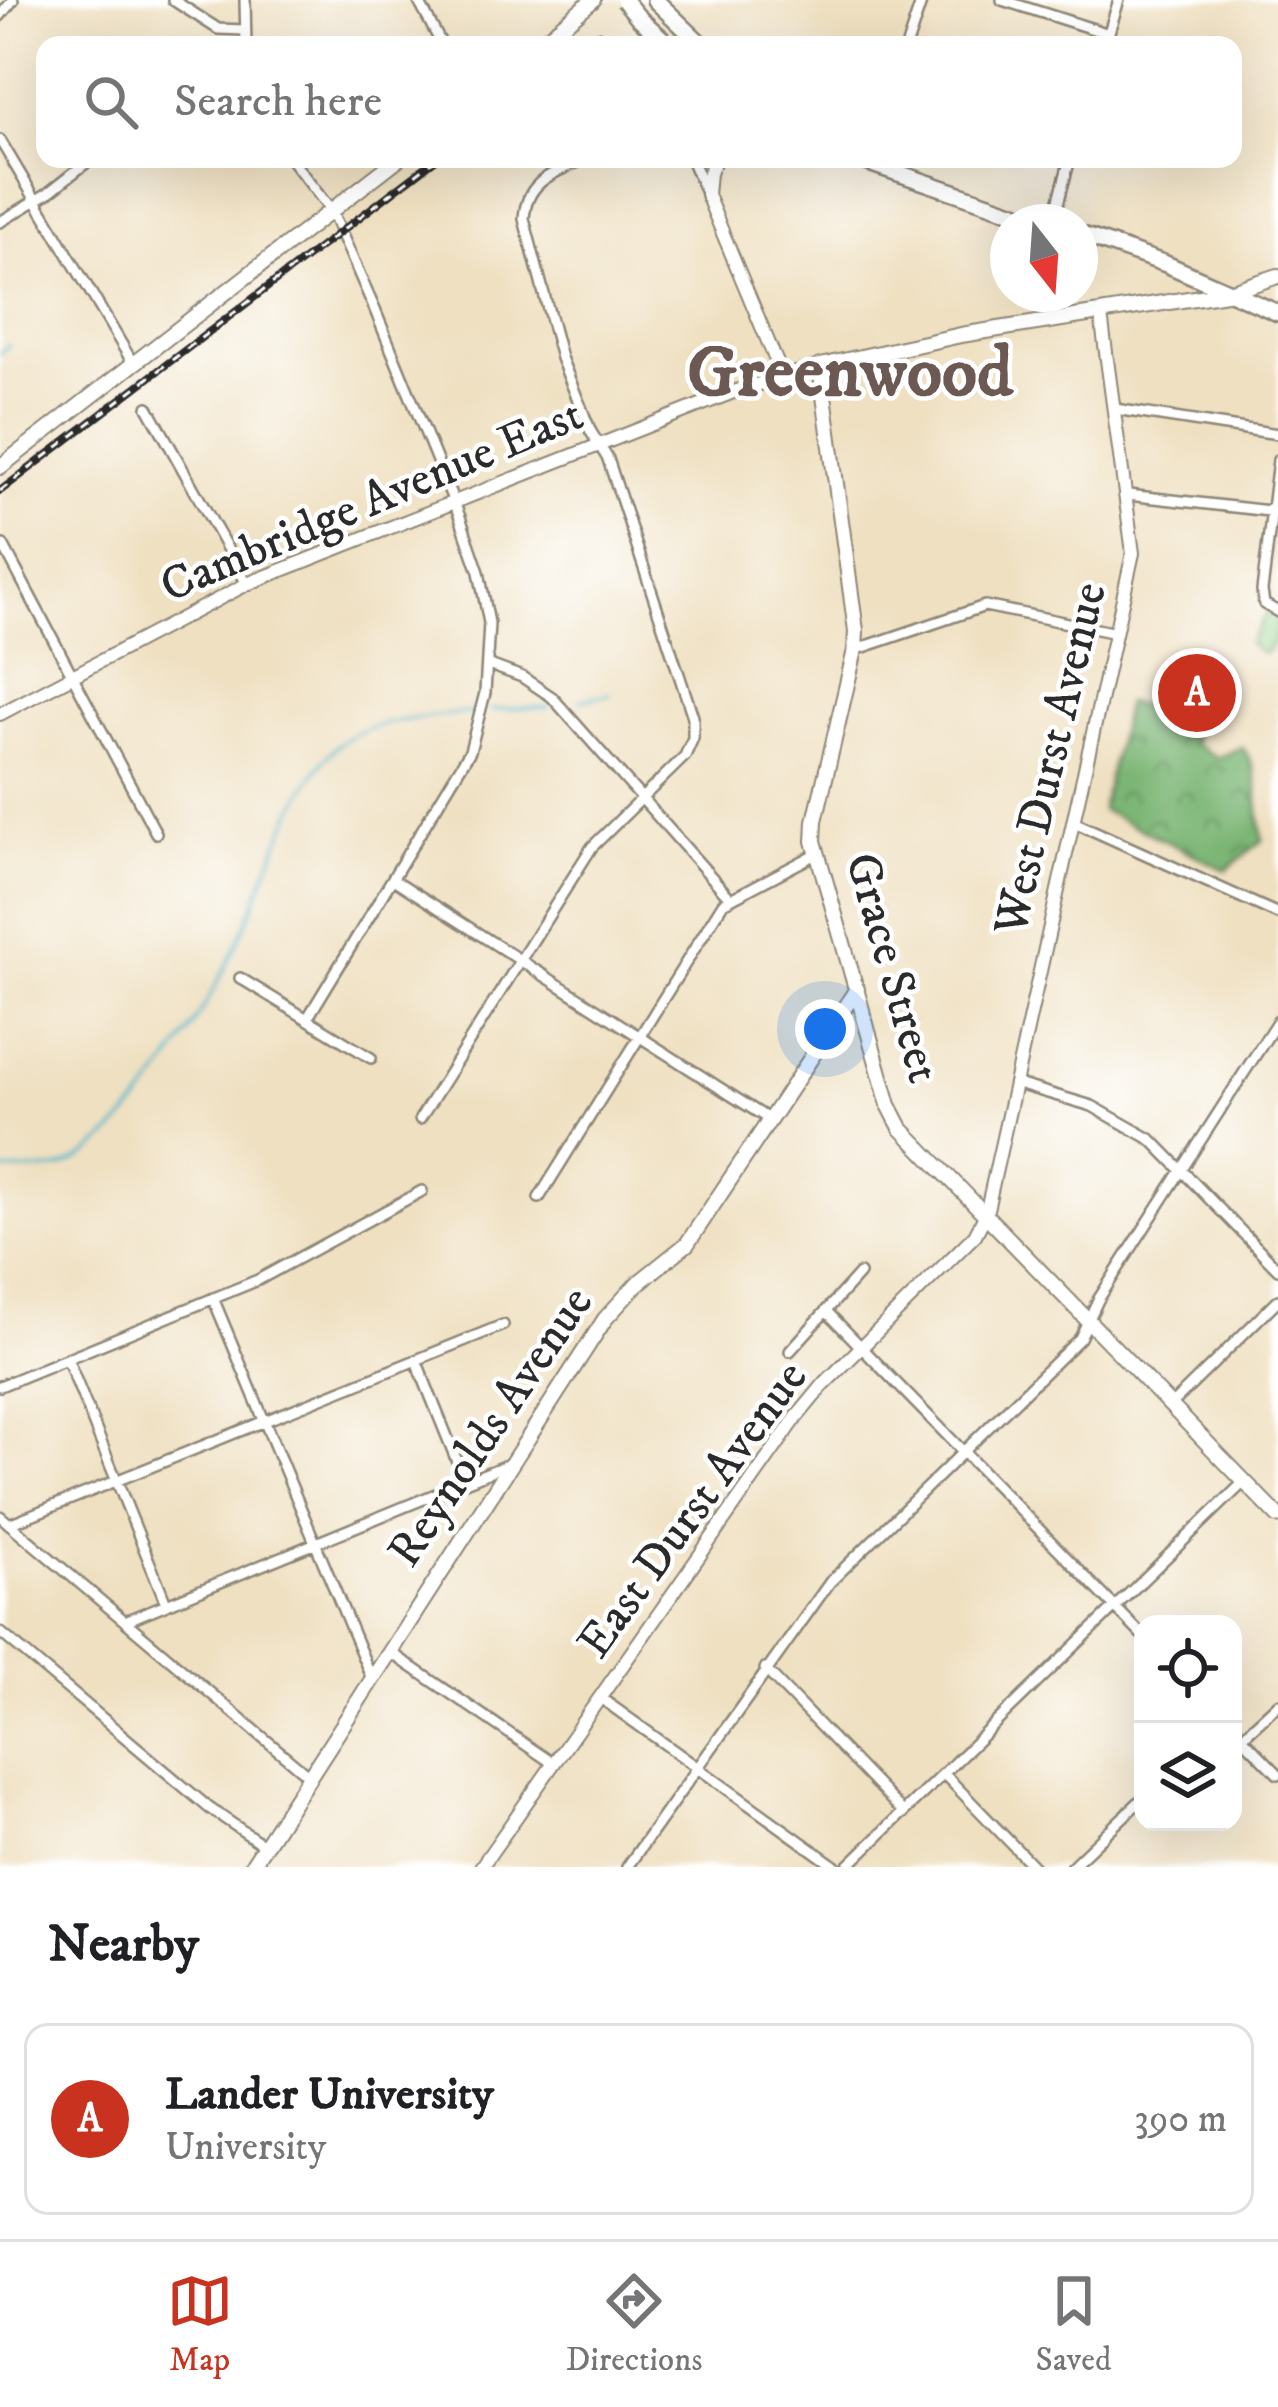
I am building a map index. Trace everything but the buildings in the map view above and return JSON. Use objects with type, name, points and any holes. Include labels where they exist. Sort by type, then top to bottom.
[{"type":"main road","points":[[549,36],[593,0]]},
{"type":"main road","points":[[624,0],[659,36]]},
{"type":"main road","points":[[657,2],[693,36]]},
{"type":"main road","points":[[0,467],[387,168]]},
{"type":"main road","points":[[885,168],[990,204]]},
{"type":"main road","points":[[1098,240],[1278,313]]},
{"type":"main road","points":[[820,366],[944,338],[1226,293],[1278,276]]},
{"type":"main road","name":"Grace Street","points":[[820,366],[855,650],[815,821],[818,854],[896,1120],[1275,1507]]},
{"type":"main road","name":"Reynolds Avenue","points":[[251,1867],[612,1309],[687,1244],[857,989]]},
{"type":"street","points":[[0,16],[13,0]]},
{"type":"street","points":[[173,0],[218,29],[245,30]]},
{"type":"street","points":[[245,0],[245,36]]},
{"type":"street","points":[[418,0],[437,36]]},
{"type":"street","points":[[910,36],[922,0]]},
{"type":"street","points":[[1002,0],[1096,36]]},
{"type":"street","points":[[1108,36],[1119,0]]},
{"type":"street","points":[[0,140],[134,365]]},
{"type":"street","points":[[0,222],[79,168]]},
{"type":"street","points":[[298,168],[332,212],[453,502],[485,593],[489,622],[483,708],[470,751],[307,1019]]},
{"type":"street","points":[[420,1118],[592,847],[685,756],[693,738],[694,721],[608,459],[561,358],[524,219],[536,183],[567,168]]},
{"type":"street","points":[[695,168],[782,375]]},
{"type":"street","points":[[707,195],[712,168]]},
{"type":"street","points":[[1058,204],[1068,168]]},
{"type":"street","name":"West Durst Avenue","points":[[986,1214],[1133,553],[1101,315]]},
{"type":"street","name":"Cambridge Avenue East","points":[[0,714],[247,584],[599,444],[782,375],[820,366]]},
{"type":"street","points":[[148,407],[247,584]]},
{"type":"street","points":[[1115,409],[1278,434]]},
{"type":"street","points":[[1278,460],[1262,591],[1264,604],[1278,612]]},
{"type":"street","points":[[1128,495],[1275,511]]},
{"type":"street","points":[[3,545],[156,833]]},
{"type":"street","points":[[855,650],[985,606],[1117,633]]},
{"type":"street","points":[[487,664],[522,677],[551,697],[730,898]]},
{"type":"street","points":[[1074,822],[1278,914]]},
{"type":"street","points":[[539,1198],[723,903],[818,854]]},
{"type":"street","points":[[393,879],[770,1120]]},
{"type":"street","points":[[240,978],[371,1058]]},
{"type":"street","points":[[627,1867],[830,1582],[1081,1338],[1088,1319],[1278,1020]]},
{"type":"street","points":[[1014,1083],[1108,1113],[1152,1140],[1278,1270]]},
{"type":"street","points":[[0,1386],[274,1272],[422,1191]]},
{"type":"street","name":"East Durst Avenue","points":[[481,1867],[796,1418],[975,1235],[986,1214]]},
{"type":"street","points":[[790,1351],[859,1274]]},
{"type":"street","points":[[213,1298],[373,1679]]},
{"type":"street","points":[[1171,1405],[1278,1300]]},
{"type":"street","points":[[828,1312],[1134,1627]]},
{"type":"street","points":[[4,1520],[117,1480],[503,1325]]},
{"type":"street","points":[[67,1358],[166,1604]]},
{"type":"street","points":[[416,1360],[465,1481]]},
{"type":"street","points":[[124,1621],[514,1462]]},
{"type":"street","points":[[847,1867],[1245,1481]]},
{"type":"street","points":[[4,1520],[310,1777]]},
{"type":"street","points":[[0,1632],[209,1808],[265,1846]]},
{"type":"street","points":[[390,1652],[554,1764]]},
{"type":"street","points":[[765,1669],[904,1813]]},
{"type":"street","points":[[602,1699],[836,1867]]},
{"type":"street","points":[[1278,1704],[1242,1737],[1278,1774]]},
{"type":"street","points":[[944,1774],[1034,1867]]},
{"type":"street","points":[[1071,1867],[1134,1807]]},
{"type":"green space","points":[[1268,611],[1278,616],[1277,627],[1273,643],[1262,654],[1249,644]]},
{"type":"green space","points":[[1126,703],[1196,712],[1194,744],[1217,758],[1242,747],[1249,757],[1263,840],[1226,870],[1101,810]]},
{"type":"waterway","points":[[0,353],[9,345]]},
{"type":"waterway","points":[[580,700],[610,694]]},
{"type":"waterway","points":[[490,710],[549,707]]},
{"type":"waterway","points":[[0,1171],[64,1166],[92,1150],[149,1090],[224,970],[291,816],[328,755],[371,728],[476,712]]},
{"type":"railway","points":[[0,491],[424,168]]},
{"type":"place","name":"Lander University","points":[[1197,693]]},
{"type":"district","name":"Greenwood","points":[[850,374]]}]
